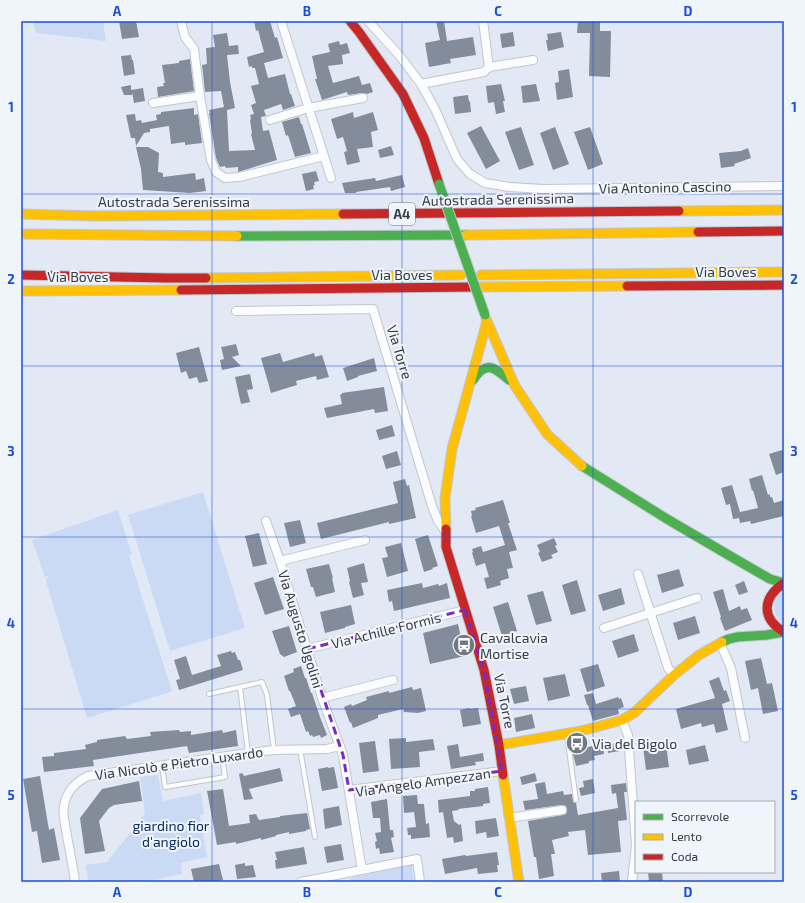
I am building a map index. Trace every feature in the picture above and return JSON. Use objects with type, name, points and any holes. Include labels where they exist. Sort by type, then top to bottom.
[{"type":"main road","points":[[350,21],[403,94],[424,138],[486,318],[515,386],[547,434],[580,465],[667,519],[763,575],[770,579],[784,583]]},
{"type":"main road","name":"Autostrada Serenissima","points":[[21,214],[135,216],[784,210]]},
{"type":"main road","name":"A4","points":[[21,234],[233,237],[784,231]]},
{"type":"main road","name":"Via Boves","points":[[481,275],[784,272]]},
{"type":"main road","name":"Via Boves","points":[[21,275],[166,278],[461,275]]},
{"type":"main road","name":"Via Boves","points":[[21,291],[784,285]]},
{"type":"main road","points":[[445,532],[445,498],[452,449],[471,382],[486,318]]},
{"type":"main road","points":[[471,382],[481,369],[488,367],[498,370],[515,386]]},
{"type":"main road","name":"Via Torre","points":[[445,532],[446,547],[484,670],[499,745],[519,882]]},
{"type":"main road","points":[[783,632],[778,630],[768,618],[767,602],[772,593],[784,583]]},
{"type":"main road","points":[[499,745],[581,731],[622,720],[634,712],[674,675],[699,655],[720,643],[740,636],[767,635],[783,632]]},
{"type":"street","points":[[181,21],[185,37],[194,49],[211,160],[216,172],[224,178],[239,177],[324,156]]},
{"type":"street","points":[[281,21],[331,178]]},
{"type":"street","name":"Via Antonino Cascino","points":[[368,21],[399,55],[421,84],[458,159],[470,174],[485,184],[543,189],[784,186]]},
{"type":"street","points":[[484,21],[489,67]]},
{"type":"street","points":[[421,84],[484,72],[489,67],[533,60]]},
{"type":"street","points":[[153,103],[200,96]]},
{"type":"street","points":[[270,120],[308,108],[363,98]]},
{"type":"street","name":"Via Torre","points":[[236,311],[373,309],[432,506],[445,532]]},
{"type":"street","name":"Via Augusto Ugolini","points":[[266,521],[280,561],[322,698],[340,746],[349,790]]},
{"type":"street","name":"Via Augusto Ugolini","points":[[280,561],[365,540]]},
{"type":"street","points":[[638,574],[668,668],[674,675]]},
{"type":"street","points":[[604,628],[697,598]]},
{"type":"street","name":"Via Achille Formis","points":[[307,649],[465,610]]},
{"type":"street","points":[[720,643],[731,668],[744,738]]},
{"type":"street","name":"Via Augusto Ugolini","points":[[322,698],[393,680]]},
{"type":"street","points":[[622,720],[628,735],[635,835]]},
{"type":"street","name":"Via Nicolò e Pietro Luxardo","points":[[75,882],[63,806],[66,797],[80,780],[88,776],[248,753],[274,750],[327,749],[340,746]]},
{"type":"street","name":"Via Angelo Ampezzan","points":[[362,870],[349,790],[502,771]]},
{"type":"street","points":[[509,818],[562,810]]},
{"type":"street","points":[[632,882],[635,855]]},
{"type":"street","points":[[301,882],[417,859],[420,882]]},
{"type":"lane","points":[[209,694],[262,682],[267,695],[274,750]]},
{"type":"lane","points":[[240,687],[248,753]]},
{"type":"lane","points":[[566,733],[576,800]]},
{"type":"lane","points":[[300,749],[315,837]]},
{"type":"lane","points":[[162,766],[165,787],[224,777],[222,757]]},
{"type":"highlighted area","points":[[465,610],[484,670],[502,771],[349,790],[343,755],[307,649]]},
{"type":"green space","points":[[33,21],[103,21],[106,41],[36,33]]},
{"type":"green space","points":[[203,492],[245,628],[170,651],[128,515]]},
{"type":"green space","points":[[118,510],[132,554],[129,556],[172,691],[87,718],[46,581],[48,576],[45,577],[32,540]]},
{"type":"green space","points":[[784,590],[784,624],[777,616],[774,607],[777,598]]},
{"type":"green space","name":"giardino fior d'angiolo","points":[[158,775],[163,801],[201,793],[204,814],[200,816],[207,857],[181,863],[182,874],[143,882],[89,882],[85,865],[107,862],[145,814],[140,777]]},
{"type":"green space","points":[[412,865],[414,882],[350,882],[350,878]]},
{"type":"building","points":[[119,21],[136,21],[139,37],[122,39]]},
{"type":"building","points":[[254,21],[270,21],[275,38],[277,37],[283,58],[264,63],[268,78],[285,74],[295,106],[283,110],[281,104],[264,110],[266,116],[261,117],[263,131],[269,130],[277,160],[238,172],[238,167],[220,167],[216,158],[209,110],[224,107],[221,91],[205,92],[202,65],[207,64],[206,48],[215,47],[213,35],[227,33],[229,46],[238,45],[239,54],[227,55],[235,108],[227,110],[229,151],[255,150],[251,134],[250,115],[254,114],[251,105],[256,103],[251,86],[259,84],[255,68],[252,68],[252,66],[249,67],[247,57],[264,52]]},
{"type":"building","points":[[436,21],[444,21],[447,41],[473,37],[476,55],[450,59],[451,63],[429,67],[425,43],[440,40]]},
{"type":"building","points":[[578,21],[600,21],[600,31],[611,31],[610,77],[589,76],[590,33],[577,33]]},
{"type":"building","points":[[513,32],[515,46],[502,48],[500,34]]},
{"type":"building","points":[[561,32],[564,47],[548,51],[546,40],[548,40],[547,34]]},
{"type":"building","points":[[339,41],[340,45],[347,43],[350,53],[342,55],[343,64],[328,66],[333,83],[359,76],[362,85],[370,83],[373,92],[367,94],[362,93],[348,95],[347,92],[322,100],[315,79],[317,79],[312,56],[330,52],[328,44]]},
{"type":"building","points":[[131,55],[135,74],[124,76],[121,56]]},
{"type":"building","points":[[190,59],[194,91],[158,97],[157,87],[164,86],[163,83],[165,83],[162,65],[179,63],[179,61]]},
{"type":"building","points":[[569,69],[573,97],[557,100],[555,83],[559,82],[558,71]]},
{"type":"building","points":[[501,84],[505,101],[503,101],[505,112],[496,114],[494,102],[488,103],[486,86]]},
{"type":"building","points":[[536,84],[540,101],[523,103],[521,86]]},
{"type":"building","points":[[131,85],[131,90],[143,88],[145,101],[134,103],[132,92],[132,95],[124,95],[121,87]]},
{"type":"building","points":[[468,95],[471,112],[455,114],[453,97]]},
{"type":"building","points":[[194,108],[194,115],[198,114],[202,143],[185,145],[185,142],[171,144],[169,126],[150,129],[150,132],[144,133],[136,146],[135,138],[131,138],[126,115],[135,114],[136,121],[141,120],[142,123],[157,120],[156,115],[161,114],[161,112]]},
{"type":"building","points":[[353,112],[354,118],[373,112],[378,130],[371,132],[373,147],[357,149],[360,162],[347,165],[344,152],[347,151],[343,137],[337,139],[331,119]]},
{"type":"building","points":[[299,117],[311,153],[295,157],[282,122]]},
{"type":"building","points":[[481,126],[500,161],[486,169],[467,133]]},
{"type":"building","points":[[521,127],[534,165],[519,170],[505,132]]},
{"type":"building","points":[[555,127],[569,164],[553,170],[540,133]]},
{"type":"building","points":[[590,127],[603,164],[588,170],[574,132]]},
{"type":"building","points":[[391,146],[394,155],[380,158],[378,150]]},
{"type":"building","points":[[136,147],[148,147],[159,153],[158,172],[163,173],[163,177],[195,173],[196,180],[204,178],[206,191],[190,193],[143,190],[141,169]]},
{"type":"building","points":[[748,148],[751,158],[734,164],[735,166],[721,168],[719,153],[741,151]]},
{"type":"building","points":[[316,171],[319,181],[314,182],[314,189],[306,191],[302,174]]},
{"type":"building","points":[[402,175],[405,187],[391,191],[390,187],[356,193],[345,193],[342,183],[375,178],[376,181]]},
{"type":"building","points":[[236,344],[239,355],[232,357],[241,366],[222,370],[220,360],[224,359],[221,346]]},
{"type":"building","points":[[199,347],[208,381],[199,383],[197,377],[189,379],[186,371],[181,373],[176,353]]},
{"type":"building","points":[[280,353],[283,362],[314,353],[315,357],[322,355],[329,377],[317,380],[316,376],[296,381],[297,385],[271,393],[261,358]]},
{"type":"building","points":[[374,358],[377,371],[358,376],[347,381],[343,368]]},
{"type":"building","points":[[250,374],[253,389],[247,390],[250,402],[241,404],[235,377]]},
{"type":"building","points":[[384,387],[388,411],[375,413],[374,409],[327,418],[324,408],[342,404],[340,395],[342,393]]},
{"type":"building","points":[[392,425],[395,436],[379,440],[376,430]]},
{"type":"building","points":[[782,450],[784,455],[784,472],[776,475],[769,454]]},
{"type":"building","points":[[397,451],[401,465],[386,469],[382,456]]},
{"type":"building","points":[[762,475],[768,495],[770,494],[770,497],[772,497],[774,503],[784,500],[784,516],[751,524],[750,521],[740,523],[739,518],[733,519],[730,504],[726,505],[721,488],[732,485],[740,512],[758,508],[749,479]]},
{"type":"building","points":[[405,479],[407,486],[409,485],[416,518],[389,524],[389,522],[321,539],[317,523],[398,503],[393,482]]},
{"type":"building","points":[[503,500],[510,523],[508,523],[517,550],[509,552],[513,568],[507,569],[509,578],[500,581],[501,585],[487,589],[484,578],[489,577],[485,563],[476,566],[472,549],[481,546],[483,552],[505,545],[499,526],[476,533],[471,511],[476,510],[475,508]]},
{"type":"building","points":[[300,520],[306,543],[290,547],[284,523]]},
{"type":"building","points":[[259,533],[267,564],[253,567],[245,536]]},
{"type":"building","points":[[428,535],[438,566],[424,572],[415,539]]},
{"type":"building","points":[[554,538],[557,545],[555,546],[558,552],[551,555],[553,558],[542,562],[538,553],[540,552],[537,545]]},
{"type":"building","points":[[401,543],[408,571],[387,577],[382,558],[388,557],[385,547]]},
{"type":"building","points":[[364,563],[368,582],[361,583],[364,595],[353,598],[347,568]]},
{"type":"building","points":[[329,564],[335,592],[316,597],[313,587],[311,587],[306,569]]},
{"type":"building","points":[[679,569],[684,586],[662,593],[657,575]]},
{"type":"building","points":[[273,577],[284,609],[265,615],[254,583]]},
{"type":"building","points":[[577,580],[586,611],[571,615],[562,585]]},
{"type":"building","points":[[744,581],[748,592],[739,595],[735,585]]},
{"type":"building","points":[[422,583],[423,588],[438,584],[439,586],[447,583],[450,598],[394,611],[392,601],[389,602],[387,590]]},
{"type":"building","points":[[621,588],[625,604],[603,611],[598,595]]},
{"type":"building","points":[[723,589],[729,611],[740,606],[741,610],[747,608],[752,620],[725,631],[713,592]]},
{"type":"building","points":[[543,591],[552,621],[536,625],[527,595]]},
{"type":"building","points":[[508,602],[517,631],[502,636],[493,607]]},
{"type":"building","points":[[351,605],[355,624],[325,633],[320,612]]},
{"type":"building","points":[[695,616],[700,633],[678,640],[673,623]]},
{"type":"building","points":[[458,624],[465,656],[430,664],[423,633]]},
{"type":"building","points":[[289,626],[297,652],[284,657],[280,654],[272,631]]},
{"type":"building","points":[[634,634],[639,651],[618,658],[612,641]]},
{"type":"building","points":[[231,651],[232,653],[235,652],[238,660],[240,660],[243,670],[179,690],[176,680],[180,679],[174,660],[186,656],[192,675],[221,666],[217,655]]},
{"type":"building","points":[[761,658],[767,684],[772,683],[778,711],[763,714],[758,688],[751,690],[745,661]]},
{"type":"building","points":[[598,664],[605,686],[587,692],[580,669]]},
{"type":"building","points":[[301,666],[327,735],[321,738],[320,735],[313,737],[312,735],[310,736],[308,731],[306,732],[300,714],[291,717],[288,709],[296,706],[284,676],[294,672],[293,669]]},
{"type":"building","points":[[565,674],[570,696],[548,701],[543,678]]},
{"type":"building","points":[[719,677],[724,691],[726,690],[730,701],[722,704],[728,730],[716,733],[714,724],[702,727],[701,723],[681,729],[676,709],[715,698],[709,681]]},
{"type":"building","points":[[526,686],[529,701],[514,704],[510,689]]},
{"type":"building","points":[[412,687],[413,690],[421,688],[426,711],[418,713],[404,712],[403,709],[378,715],[378,718],[353,728],[344,707],[351,704],[352,706],[367,700],[366,697]]},
{"type":"building","points":[[593,693],[596,704],[618,697],[619,699],[621,698],[624,707],[618,709],[619,714],[593,721],[584,695]]},
{"type":"building","points":[[478,708],[481,724],[463,727],[460,710]]},
{"type":"building","points":[[532,714],[535,728],[516,732],[514,718]]},
{"type":"building","points":[[179,730],[180,732],[191,731],[191,735],[222,730],[223,733],[236,730],[238,746],[189,753],[187,746],[93,760],[94,766],[44,772],[42,757],[54,756],[54,753],[86,749],[85,745],[97,742],[97,740],[125,736],[127,739],[151,736],[150,732]]},
{"type":"building","points":[[406,738],[406,742],[433,739],[435,750],[419,752],[420,767],[391,769],[389,739]]},
{"type":"building","points":[[375,741],[379,771],[363,773],[359,743]]},
{"type":"building","points":[[619,743],[620,751],[608,753],[607,744]]},
{"type":"building","points":[[458,744],[460,757],[483,753],[484,761],[475,762],[476,765],[451,769],[447,746]]},
{"type":"building","points":[[666,744],[669,767],[646,770],[643,747]]},
{"type":"building","points":[[705,745],[709,761],[689,765],[686,750]]},
{"type":"building","points":[[592,746],[593,748],[603,747],[604,754],[594,756],[595,760],[589,761],[589,763],[576,766],[573,754],[580,752],[580,749]]},
{"type":"building","points":[[334,767],[338,788],[322,791],[318,769]]},
{"type":"building","points":[[280,768],[283,781],[249,789],[253,799],[244,800],[239,774],[242,773],[244,776]]},
{"type":"building","points":[[535,773],[537,781],[522,785],[520,777]]},
{"type":"building","points":[[40,776],[49,830],[54,828],[60,860],[42,863],[37,831],[32,832],[23,779]]},
{"type":"building","points":[[593,779],[595,793],[581,796],[579,788],[584,787],[583,781]]},
{"type":"building","points":[[139,781],[142,801],[114,805],[109,808],[99,821],[105,851],[85,854],[80,818],[102,789]]},
{"type":"building","points":[[545,782],[547,794],[563,791],[564,795],[572,794],[573,802],[576,803],[578,815],[618,808],[616,793],[612,794],[611,785],[626,783],[627,792],[624,792],[627,820],[618,821],[621,852],[588,855],[585,830],[568,832],[569,836],[552,840],[555,854],[551,854],[554,876],[539,879],[528,821],[563,815],[566,814],[567,810],[566,806],[562,805],[525,810],[523,801],[538,799],[535,784]]},
{"type":"building","points":[[488,787],[490,803],[483,804],[483,806],[452,811],[454,821],[459,825],[461,824],[463,841],[454,843],[453,837],[447,838],[443,812],[439,813],[438,800],[470,796],[470,791]]},
{"type":"building","points":[[223,789],[229,826],[250,823],[249,815],[256,814],[259,820],[307,813],[310,829],[289,834],[289,832],[261,840],[261,838],[236,844],[236,842],[217,845],[207,791]]},
{"type":"building","points":[[417,795],[418,804],[424,804],[426,824],[429,823],[430,837],[411,839],[411,835],[408,835],[407,828],[416,827],[414,812],[404,813],[403,796]]},
{"type":"building","points":[[387,799],[390,830],[393,830],[394,837],[391,838],[394,852],[380,854],[379,848],[376,849],[375,842],[377,841],[375,833],[381,832],[380,818],[373,818],[371,802]]},
{"type":"building","points":[[339,806],[342,825],[325,829],[323,809]]},
{"type":"building","points":[[496,818],[499,836],[487,838],[486,832],[476,834],[475,821]]},
{"type":"building","points":[[341,844],[344,860],[327,863],[324,847]]},
{"type":"building","points":[[304,847],[307,864],[276,869],[275,860],[277,860],[275,852]]},
{"type":"building","points":[[497,852],[499,865],[497,865],[498,872],[478,874],[477,868],[445,874],[442,859]]},
{"type":"building","points":[[245,863],[245,866],[253,865],[256,877],[237,879],[235,865]]},
{"type":"building","points":[[219,864],[223,880],[215,882],[194,882],[191,869]]},
{"type":"building","points":[[619,871],[620,882],[602,882],[601,873]]},
{"type":"building","points":[[648,873],[662,873],[663,882],[649,882]]},
{"type":"traffic: fast","points":[[439,184],[485,315]]},
{"type":"traffic: fast","points":[[237,236],[466,235]]},
{"type":"traffic: fast","points":[[473,380],[482,370],[486,368],[494,369],[509,380]]},
{"type":"traffic: fast","points":[[582,466],[667,519],[737,560],[770,579],[784,583]]},
{"type":"traffic: fast","points":[[722,642],[739,637],[783,632]]},
{"type":"traffic: slow","points":[[679,211],[784,210]]},
{"type":"traffic: slow","points":[[21,214],[95,216],[343,214]]},
{"type":"traffic: slow","points":[[466,235],[698,232]]},
{"type":"traffic: slow","points":[[21,234],[237,236]]},
{"type":"traffic: slow","points":[[481,275],[784,272]]},
{"type":"traffic: slow","points":[[206,278],[461,275]]},
{"type":"traffic: slow","points":[[475,287],[627,286]]},
{"type":"traffic: slow","points":[[21,291],[181,290]]},
{"type":"traffic: slow","points":[[486,319],[515,386],[547,434],[582,466]]},
{"type":"traffic: slow","points":[[446,529],[445,498],[452,449],[487,321]]},
{"type":"traffic: slow","points":[[499,745],[581,731],[622,720],[634,713],[674,675],[699,655],[722,642]]},
{"type":"traffic: slow","points":[[503,775],[519,882]]},
{"type":"traffic: jam","points":[[350,21],[403,94],[424,138],[439,184]]},
{"type":"traffic: jam","points":[[343,214],[679,211]]},
{"type":"traffic: jam","points":[[698,232],[784,231]]},
{"type":"traffic: jam","points":[[21,275],[206,278]]},
{"type":"traffic: jam","points":[[627,286],[784,285]]},
{"type":"traffic: jam","points":[[181,290],[475,287]]},
{"type":"traffic: jam","points":[[446,529],[446,547],[484,670],[499,745],[503,775]]},
{"type":"traffic: jam","points":[[784,583],[771,595],[767,608],[771,621],[784,632]]},
{"type":"place","name":"Cavalcavia Mortise","points":[[464,645]]},
{"type":"place","name":"Via del Bigolo","points":[[577,743]]}]
